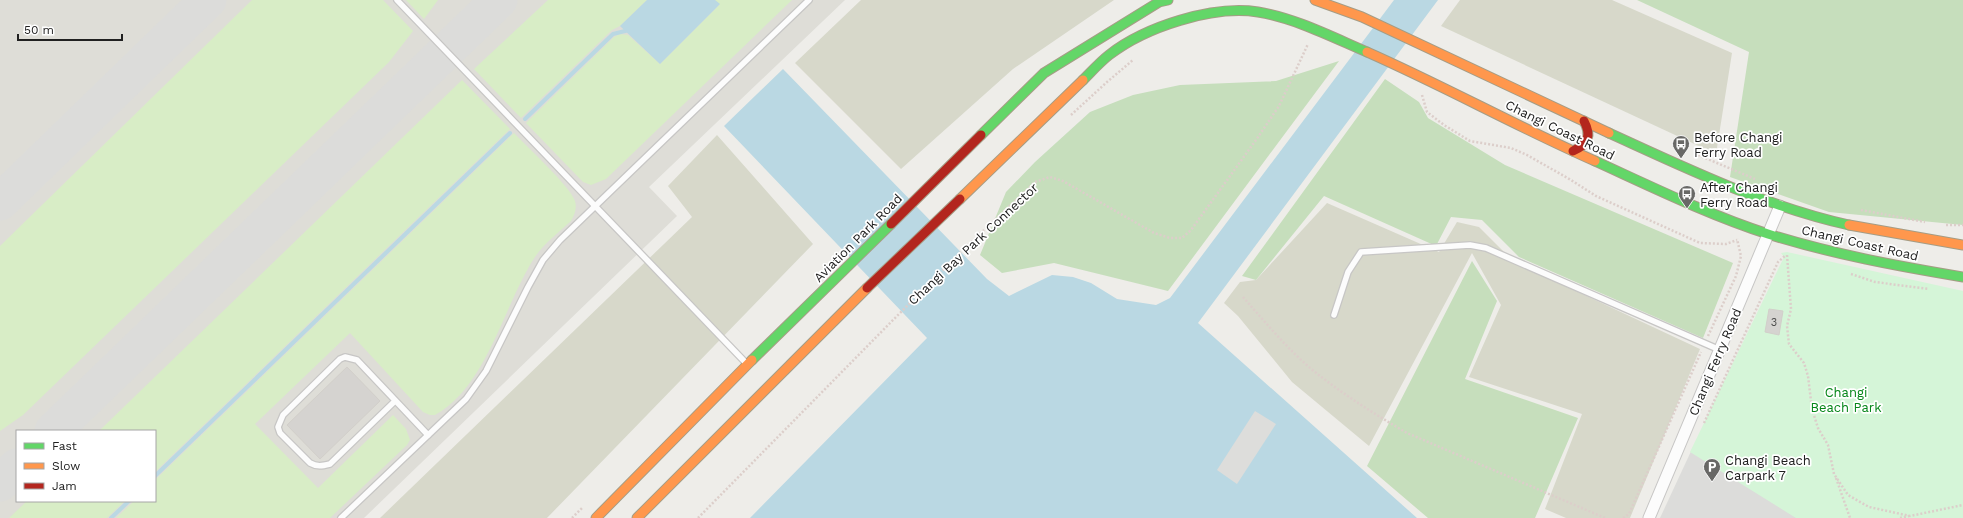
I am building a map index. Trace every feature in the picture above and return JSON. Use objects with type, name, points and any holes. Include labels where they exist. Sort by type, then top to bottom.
[{"type":"main road","name":"Changi Coast Road","points":[[1315,0],[1362,18],[1420,44],[1584,121],[1746,194],[1780,206],[1916,238],[1963,245]]},
{"type":"main road","name":"Aviation Park Road","points":[[596,518],[748,364],[1044,73],[1103,35],[1164,1]]},
{"type":"main road","name":"Changi Coast Road","points":[[637,518],[864,291],[1109,55],[1152,29],[1215,12],[1257,12],[1286,19],[1347,43],[1406,69],[1572,151],[1705,211],[1768,234],[1883,264],[1963,277]]},
{"type":"main road","points":[[1572,151],[1581,147],[1589,137],[1590,130],[1584,121]]},
{"type":"street","name":"Changi Ferry Road","points":[[1648,518],[1780,206]]},
{"type":"lane","points":[[397,0],[748,364]]},
{"type":"lane","points":[[341,518],[428,435],[477,385],[486,371],[543,260],[560,240],[809,0]]},
{"type":"lane","points":[[1334,315],[1348,272],[1361,252],[1470,245],[1486,248],[1720,350]]},
{"type":"lane","points":[[395,401],[330,464],[323,466],[316,466],[310,463],[280,433],[278,427],[283,415],[340,359],[345,356],[356,360],[428,435]]},
{"type":"path","name":"Changi Bay Park Connector","points":[[698,518],[964,249],[1035,182],[1050,177],[1063,181],[1154,233],[1170,238],[1182,238],[1191,230],[1279,106],[1309,42],[1301,40]]},
{"type":"path","points":[[1067,119],[1107,82],[1138,57]]},
{"type":"path","points":[[1418,92],[1423,96],[1427,112],[1444,125],[1470,141],[1511,148],[1571,180],[1596,196],[1700,243],[1726,244],[1737,240],[1740,237]]},
{"type":"path","points":[[1693,153],[1762,182]]},
{"type":"path","points":[[1856,209],[1930,222]]},
{"type":"path","points":[[1944,225],[1963,225]]},
{"type":"path","points":[[1623,518],[1629,514],[1736,276],[1741,256],[1737,240]]},
{"type":"path","points":[[1787,255],[1791,309],[1787,326],[1789,344],[1804,363],[1808,376],[1812,409],[1818,428],[1828,445],[1834,474],[1850,518]]},
{"type":"path","points":[[1703,426],[1778,262]]},
{"type":"path","points":[[1243,297],[1315,372],[1380,418],[1407,433],[1606,518]]},
{"type":"path","points":[[1834,474],[1848,495],[1860,503],[1879,510],[1910,516]]},
{"type":"path","points":[[1900,518],[1963,505]]},
{"type":"shaded area","points":[[0,0],[845,0],[649,187],[677,216],[364,518],[0,518]]},
{"type":"shaded area","points":[[861,0],[1114,0],[1013,69],[901,169],[795,63]]},
{"type":"shaded area","points":[[1460,0],[1612,0],[1732,53],[1716,154],[1441,26]]},
{"type":"shaded area","points":[[717,135],[813,244],[547,518],[380,518],[692,217],[668,186]]},
{"type":"shaded area","points":[[1327,203],[1439,252],[1457,222],[1479,227],[1514,262],[1700,349],[1630,518],[1566,518],[1545,509],[1582,414],[1469,377],[1501,305],[1472,253],[1369,446],[1292,382],[1238,316],[1224,303],[1240,282],[1256,280]]},
{"type":"shaded area","name":"Changi Beach Carpark 7","points":[[1693,447],[1801,518],[1660,518]]},
{"type":"green space","points":[[252,0],[383,0],[413,31],[389,62],[23,415],[0,431],[0,246]]},
{"type":"green space","points":[[406,0],[438,0],[424,19]]},
{"type":"green space","points":[[548,0],[647,0],[620,26],[612,30],[521,118],[474,69]]},
{"type":"green space","points":[[715,0],[792,0],[606,179],[591,185],[583,182],[526,123],[614,37],[620,34],[628,35],[660,64],[719,5]]},
{"type":"green space","points":[[1637,0],[1963,0],[1963,225],[1829,212],[1730,177],[1749,52]]},
{"type":"green space","points":[[1339,61],[1168,291],[1054,263],[1002,273],[980,255],[1006,192],[1035,162],[1090,112],[1133,95],[1180,85],[1276,81]]},
{"type":"green space","points":[[1385,79],[1419,102],[1428,118],[1505,165],[1733,263],[1703,338],[1519,257],[1482,220],[1451,217],[1436,246],[1324,196],[1256,280],[1242,276]]},
{"type":"green space","points":[[462,80],[510,129],[156,471],[156,430],[100,430]]},
{"type":"green space","points":[[514,133],[548,167],[571,194],[576,206],[574,216],[571,221],[546,244],[533,260],[522,279],[481,366],[468,386],[453,402],[435,415],[430,415],[423,412],[350,333],[255,424],[318,488],[393,415],[406,429],[410,440],[407,445],[330,518],[116,518],[133,502],[156,502],[156,479]]},
{"type":"green space","name":"Changi Beach Park","points":[[1787,252],[1963,291],[1963,518],[1796,518],[1690,452],[1784,257],[1781,253]]},
{"type":"green space","points":[[1472,261],[1497,301],[1465,379],[1578,418],[1535,518],[1428,518],[1367,466]]},
{"type":"green space","points":[[26,502],[124,502],[107,518],[9,518]]},
{"type":"water","points":[[647,0],[715,0],[720,4],[660,64],[620,26]]},
{"type":"water","points":[[1394,0],[1438,0],[1198,323],[1417,518],[750,518],[927,338],[724,126],[783,69],[987,279],[1009,296],[1052,275],[1073,277],[1091,283],[1117,299],[1156,305],[1170,298]]},
{"type":"pier","points":[[1255,411],[1276,424],[1237,484],[1217,470]]},
{"type":"building","points":[[1769,309],[1783,311],[1779,335],[1765,332]]},
{"type":"building","points":[[347,367],[380,401],[320,459],[287,425]]},
{"type":"waterway","points":[[525,119],[613,34],[629,30]]},
{"type":"waterway","points":[[156,475],[510,133]]},
{"type":"waterway","points":[[111,518],[128,502]]},
{"type":"taxiway","points":[[0,202],[208,0]]},
{"type":"taxiway","points":[[54,430],[499,0]]},
{"type":"taxiway","points":[[0,483],[16,468]]},
{"type":"traffic: fast","points":[[981,135],[1044,73],[1159,2],[1168,0]]},
{"type":"traffic: fast","points":[[1083,80],[1109,55],[1141,35],[1180,20],[1220,12],[1258,12],[1272,15],[1300,23],[1367,52]]},
{"type":"traffic: fast","points":[[1609,133],[1697,173],[1757,197],[1787,208],[1849,225]]},
{"type":"traffic: fast","points":[[1595,161],[1659,191],[1768,234],[1816,248],[1865,259],[1963,277]]},
{"type":"traffic: fast","points":[[752,360],[891,224]]},
{"type":"traffic: slow","points":[[1315,0],[1362,17],[1609,133]]},
{"type":"traffic: slow","points":[[1367,52],[1595,161]]},
{"type":"traffic: slow","points":[[960,199],[1083,80]]},
{"type":"traffic: slow","points":[[1849,225],[1963,245]]},
{"type":"traffic: slow","points":[[637,518],[867,288]]},
{"type":"traffic: slow","points":[[596,518],[752,360]]},
{"type":"traffic: jam","points":[[1573,151],[1582,145],[1587,139],[1588,131],[1584,121]]},
{"type":"traffic: jam","points":[[891,224],[981,135]]},
{"type":"traffic: jam","points":[[867,288],[960,199]]},
{"type":"place","name":"Before Changi Ferry Road","points":[[1681,159]]},
{"type":"place","name":"After Changi Ferry Road","points":[[1687,209]]},
{"type":"place","name":"Changi Beach Carpark 7","points":[[1712,482]]}]
